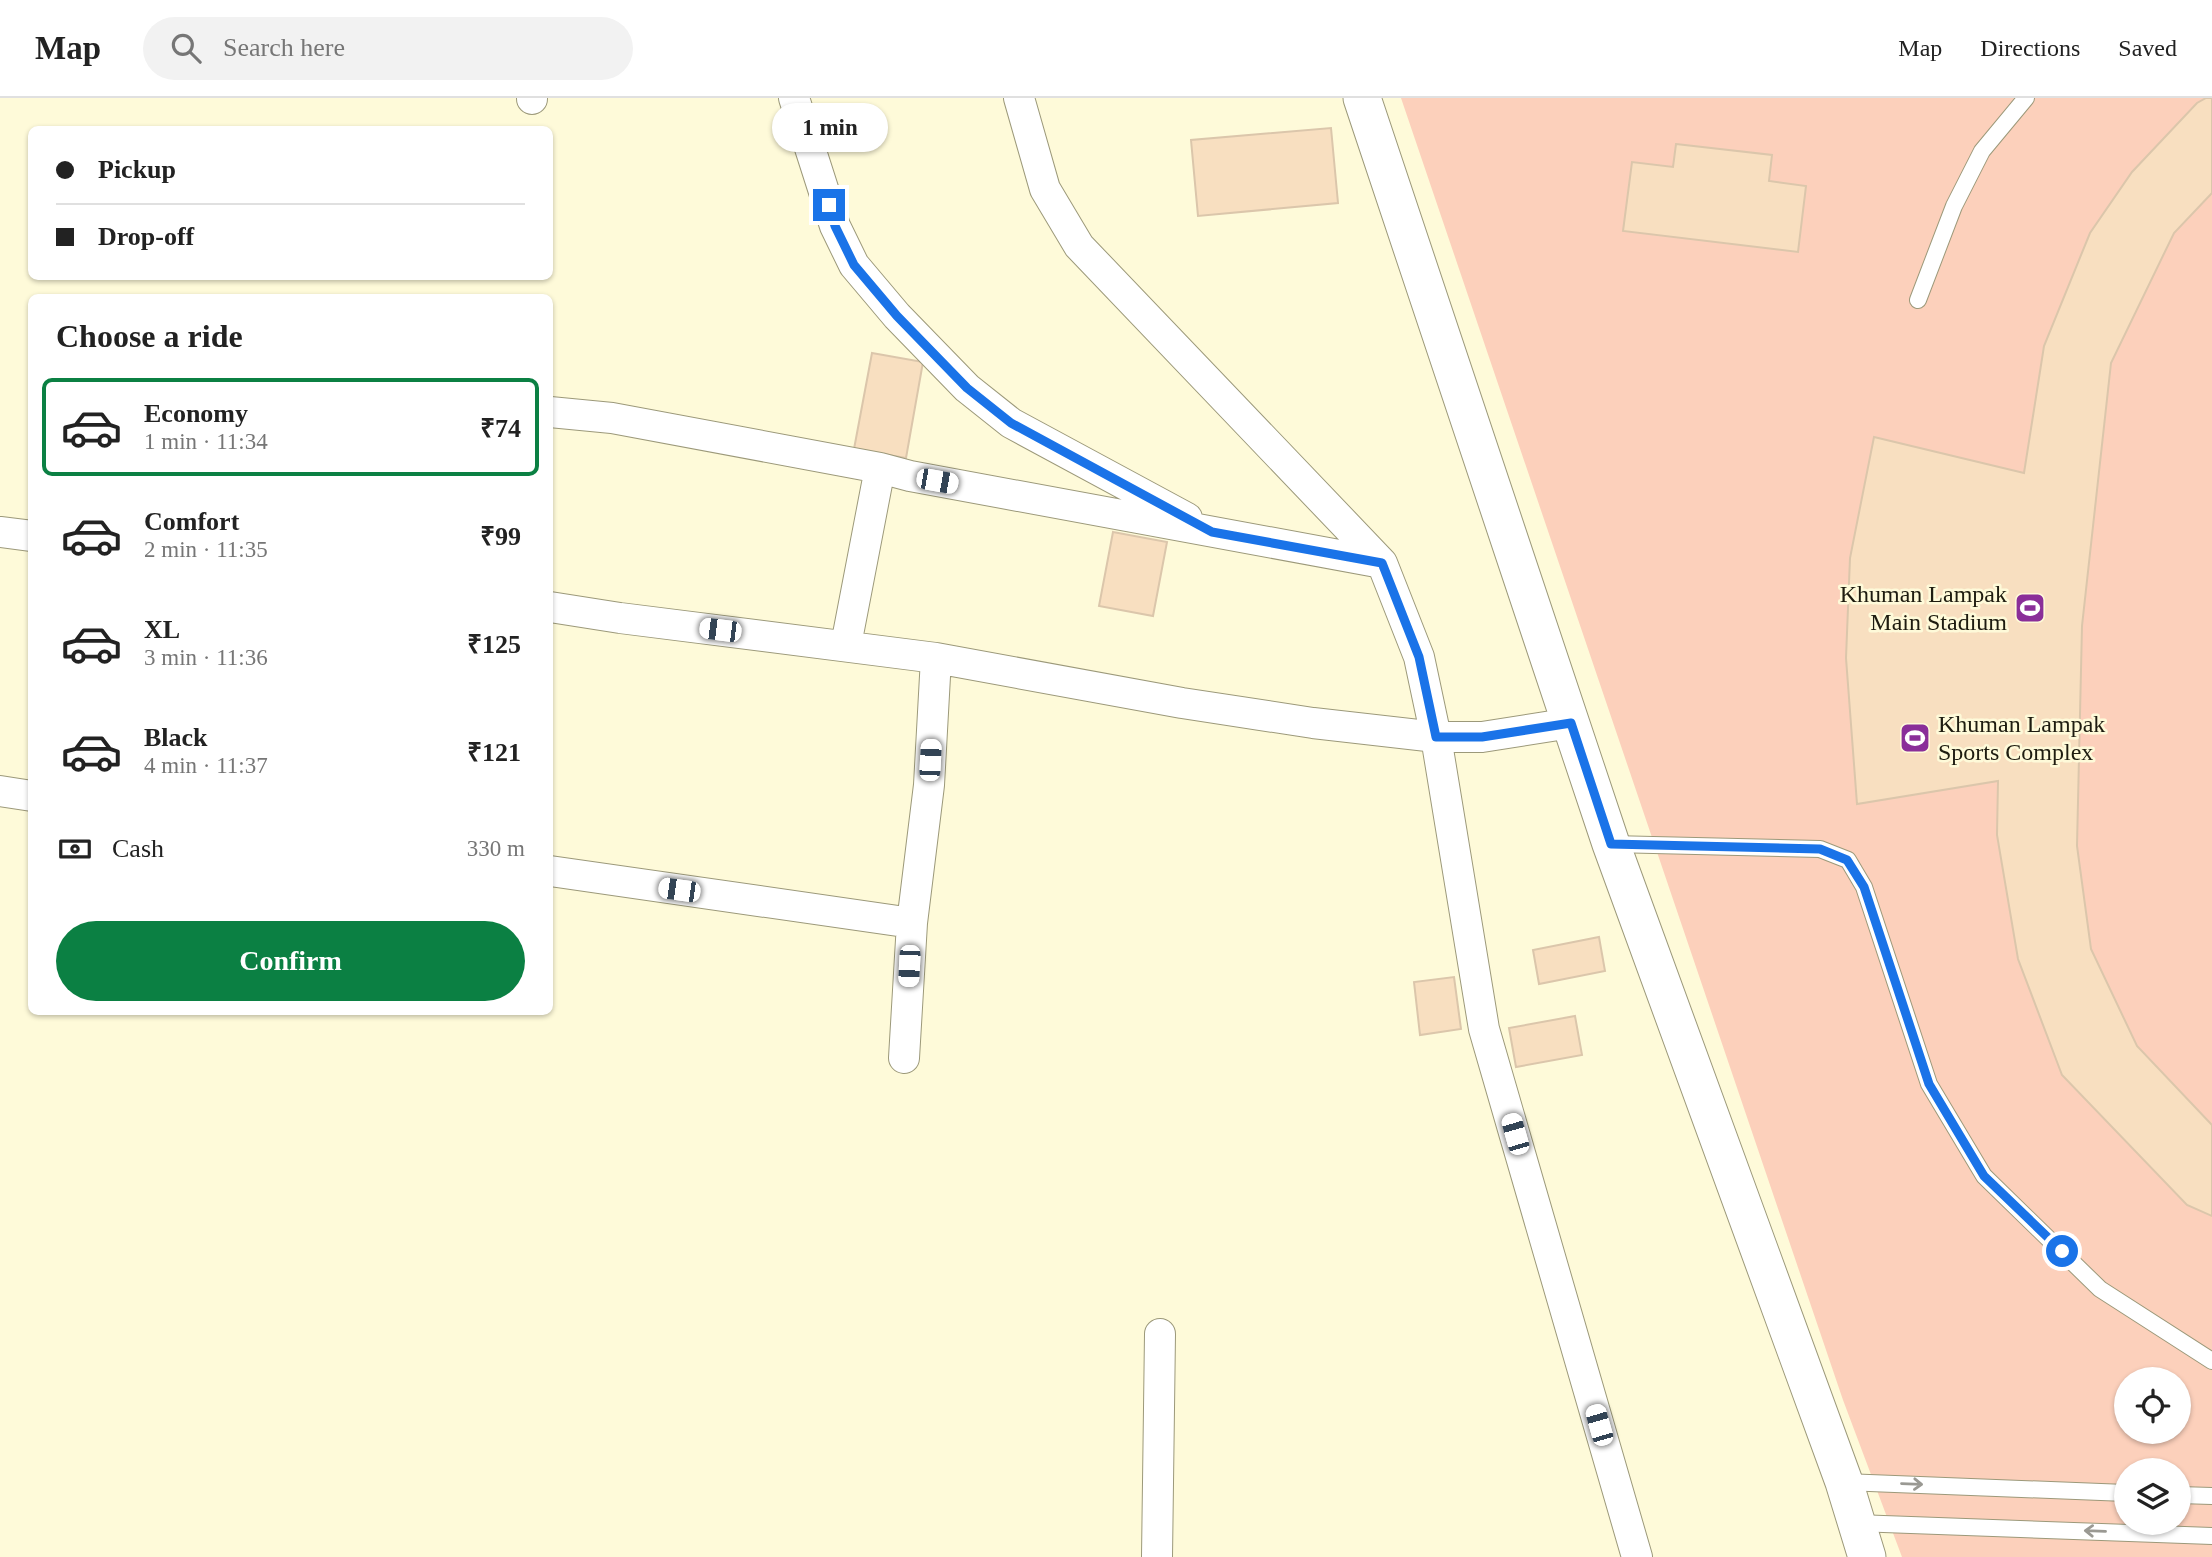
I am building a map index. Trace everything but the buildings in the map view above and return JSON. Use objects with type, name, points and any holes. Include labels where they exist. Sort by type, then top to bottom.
[{"type":"street","points":[[794,98],[835,226],[854,265],[940,361],[967,388],[1011,423],[1212,532]]},
{"type":"street","points":[[1019,98],[1045,189],[1079,246],[1382,563],[1419,657],[1436,737],[1484,1029],[1637,1557]]},
{"type":"street","points":[[1362,98],[1611,844],[1844,1482],[1867,1557]]},
{"type":"street","points":[[553,412],[612,418],[1382,563]]},
{"type":"street","points":[[846,645],[880,468]]},
{"type":"street","points":[[0,532],[28,536]]},
{"type":"street","points":[[553,607],[936,658],[1182,703],[1312,723],[1436,737],[1482,737],[1571,723]]},
{"type":"street","points":[[904,1058],[912,923],[929,785],[936,658]]},
{"type":"street","points":[[0,791],[28,795]]},
{"type":"street","points":[[553,871],[912,923]]},
{"type":"street","points":[[1157,1557],[1160,1334]]},
{"type":"lane","points":[[1918,300],[1954,206],[1982,151],[2026,98]]},
{"type":"lane","points":[[1611,844],[1820,849],[1847,860],[1864,887],[1929,1084],[1984,1176],[2100,1289],[2212,1361]]},
{"type":"lane","points":[[1844,1482],[2114,1493]]},
{"type":"lane","points":[[2191,1495],[2212,1496]]},
{"type":"lane","points":[[1856,1523],[2212,1536]]},
{"type":"shaded area","name":"Khuman Lampak Sports Complex","points":[[1401,98],[2212,98],[2212,1557],[1902,1557],[1843,1400]]},
{"type":"place","name":"Khuman Lampak Main Stadium","points":[[2030,608]]},
{"type":"place","name":"Khuman Lampak Sports Complex","points":[[1915,738]]},
{"type":"route","points":[[829,205],[835,226],[854,265],[897,316],[967,388],[1011,423],[1212,532],[1382,563],[1419,657],[1436,737],[1482,737],[1571,723],[1611,844],[1820,849],[1847,860],[1864,887],[1929,1084],[1984,1176],[2062,1251]]}]
